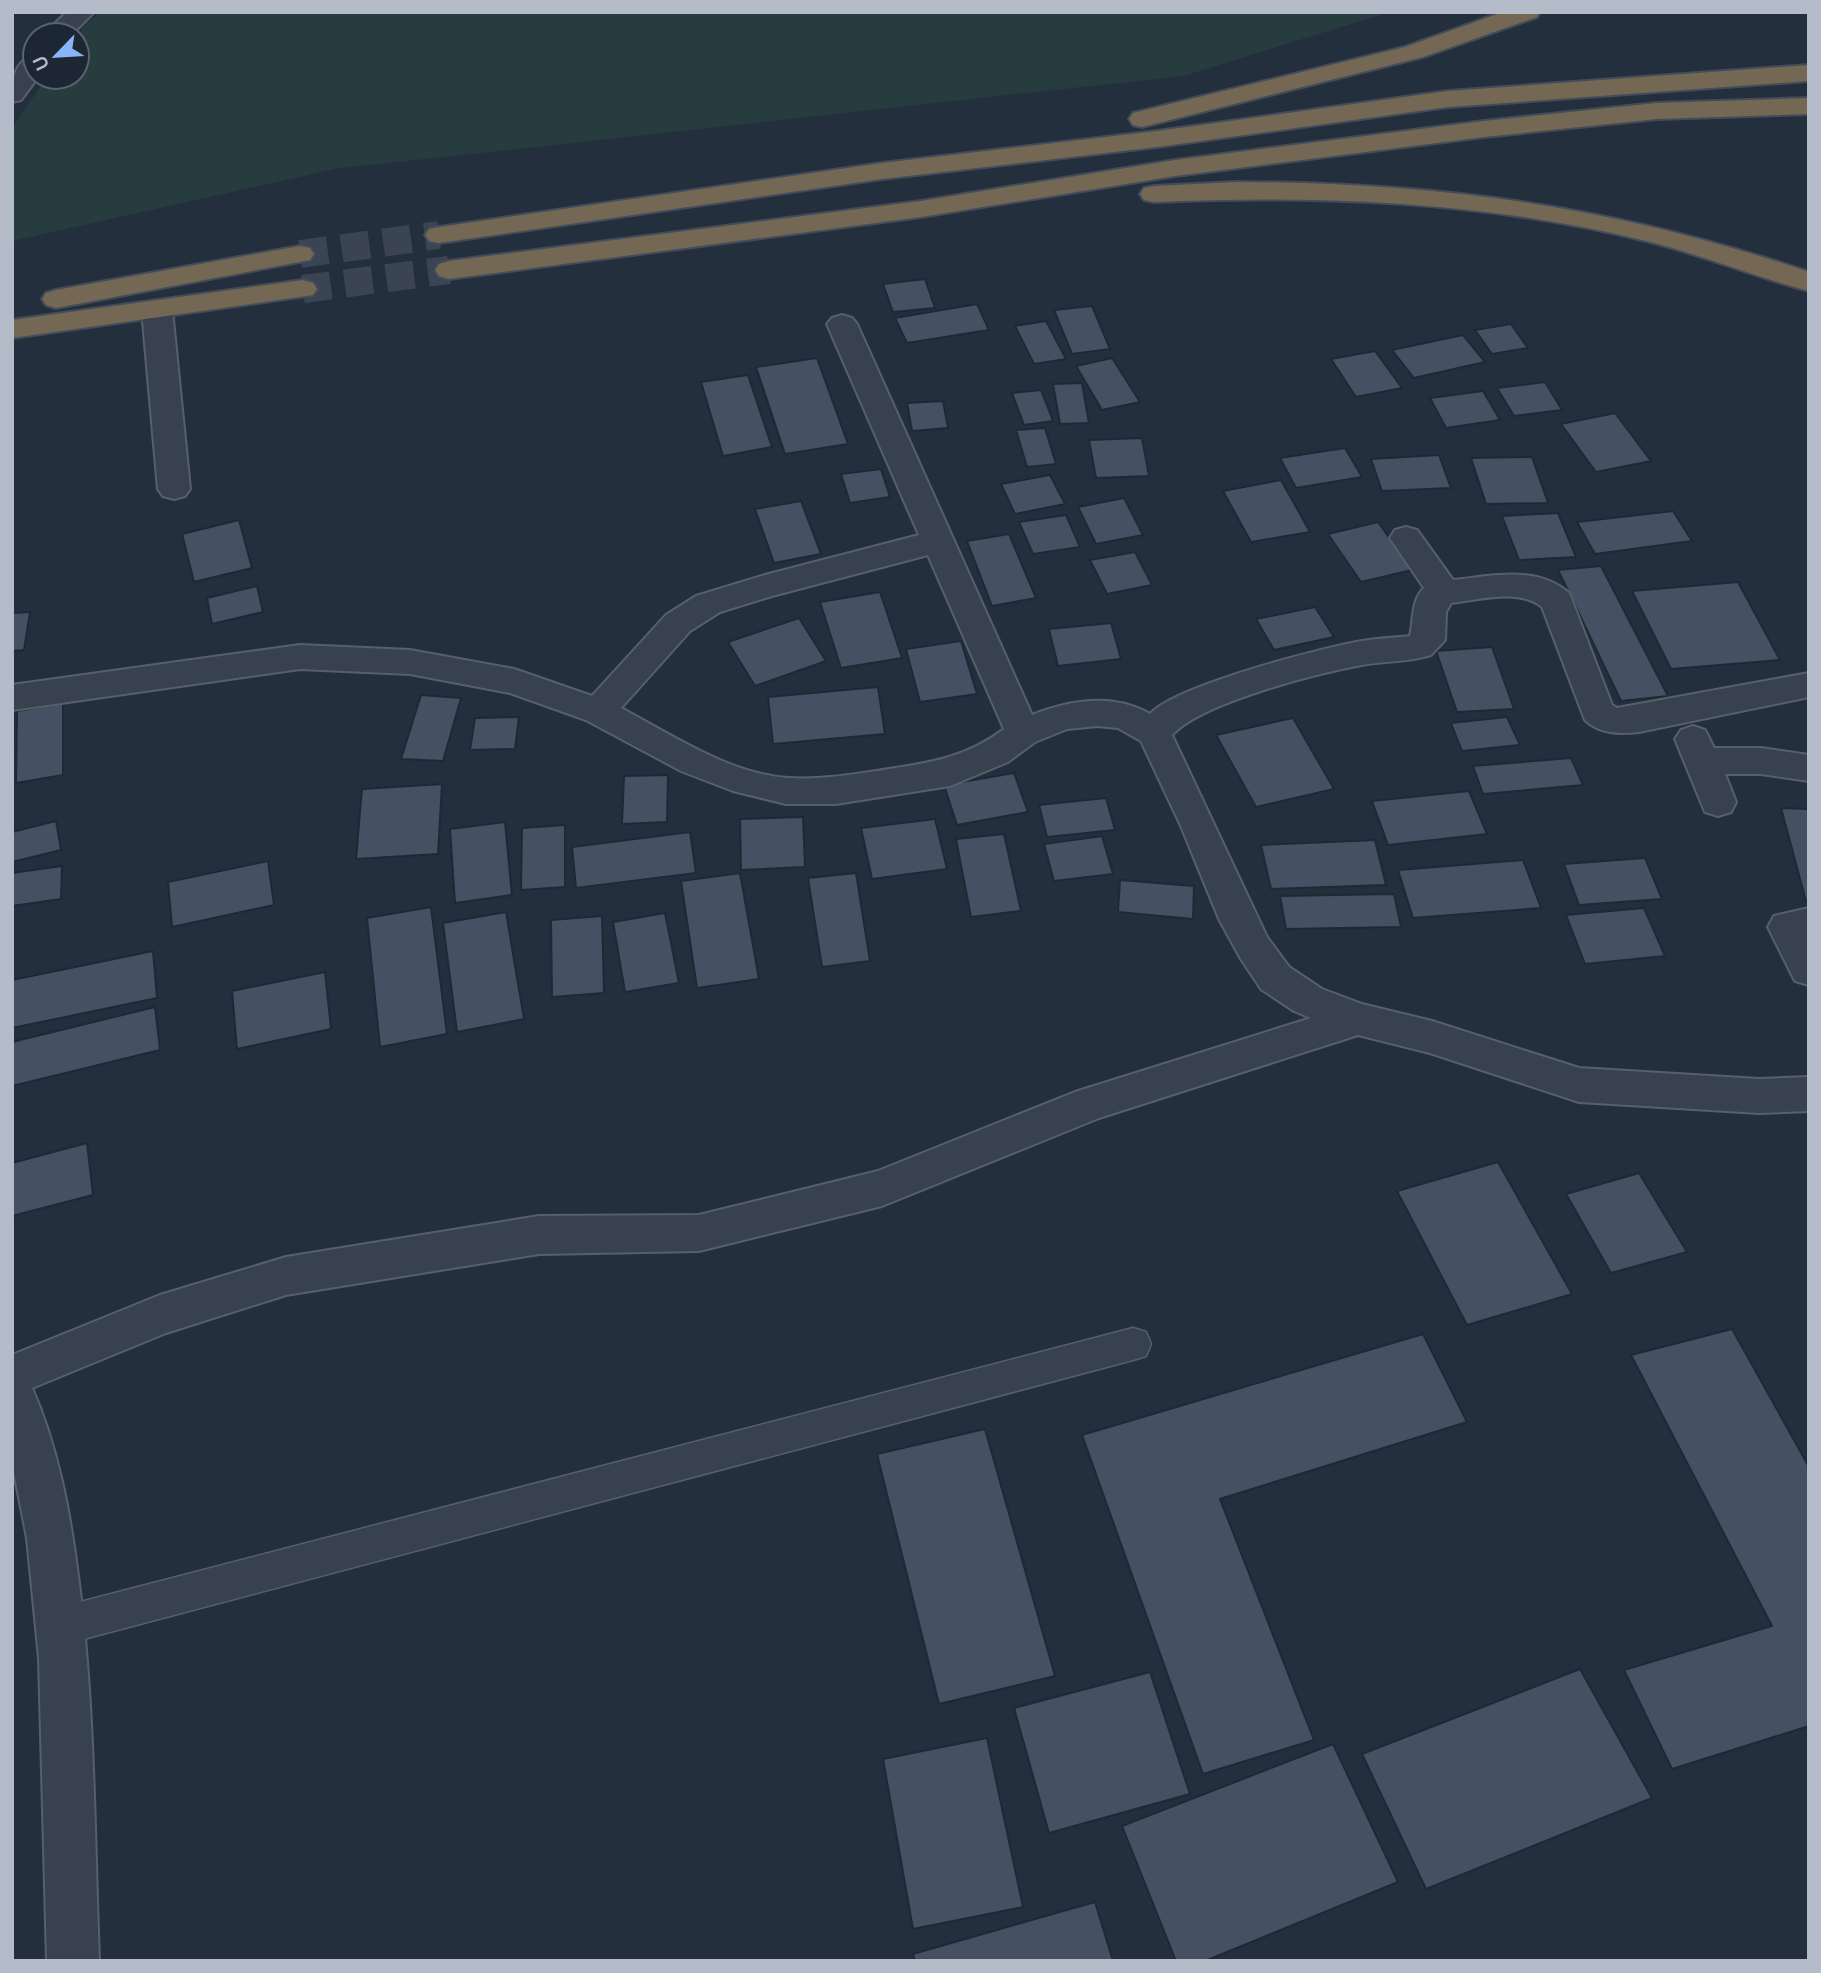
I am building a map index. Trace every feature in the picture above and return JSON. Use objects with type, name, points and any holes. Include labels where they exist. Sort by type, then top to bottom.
[{"type":"highway","points":[[882,171],[1149,118],[1414,52],[1528,12]]},
{"type":"highway","points":[[439,235],[882,171],[1171,137],[1448,99],[1809,73]]},
{"type":"highway","points":[[449,270],[921,209],[1175,168],[1484,129],[1657,111],[1809,106]]},
{"type":"highway","points":[[921,209],[1191,191],[1364,191],[1553,213],[1679,240],[1809,282]]},
{"type":"highway","points":[[12,307],[300,254]]},
{"type":"highway","points":[[12,329],[303,289]]},
{"type":"street","points":[[157,310],[174,489]]},
{"type":"street","points":[[842,324],[1023,733]]},
{"type":"street","points":[[1406,538],[1444,592]]},
{"type":"street","points":[[598,711],[678,623],[708,604],[765,586],[939,541]]},
{"type":"street","points":[[1154,733],[1167,718],[1202,699],[1306,666],[1351,655],[1419,647],[1428,640],[1429,612],[1433,598],[1444,592],[1521,585],[1543,589],[1557,601],[1597,711],[1604,719],[1614,722],[1639,719],[1809,685]]},
{"type":"street","points":[[12,698],[300,657],[410,663],[513,681],[598,711],[693,762],[746,782],[786,791],[836,791],[950,773],[996,753],[1023,733],[1062,717],[1097,713],[1125,716],[1154,733],[1199,826],[1238,919],[1275,978],[1308,1000],[1357,1018],[1432,1037],[1579,1085],[1759,1096],[1809,1094]]},
{"type":"street","points":[[1683,709],[1700,761],[1718,802]]},
{"type":"street","points":[[1700,761],[1761,761],[1809,768]]},
{"type":"street","points":[[1809,923],[1787,928],[1809,970]]},
{"type":"street","points":[[12,1376],[160,1315],[286,1276],[539,1235],[699,1233],[882,1188],[1090,1104],[1357,1018]]},
{"type":"street","points":[[12,1393],[39,1476],[52,1546],[61,1626],[72,1961]]},
{"type":"lane","points":[[61,1626],[1133,1344]]},
{"type":"green space","points":[[101,12],[1390,12],[1183,76],[334,169],[12,241],[12,128],[37,91],[91,91],[91,20]]},
{"type":"building","points":[[925,279],[935,308],[893,312],[883,284]]},
{"type":"building","points":[[977,304],[989,330],[907,343],[895,318]]},
{"type":"building","points":[[1092,306],[1110,349],[1072,354],[1054,310]]},
{"type":"building","points":[[1046,321],[1066,359],[1034,364],[1015,326]]},
{"type":"building","points":[[1511,324],[1528,348],[1492,354],[1475,330]]},
{"type":"building","points":[[1463,335],[1485,362],[1414,378],[1392,350]]},
{"type":"building","points":[[1375,351],[1402,388],[1356,397],[1331,359]]},
{"type":"building","points":[[817,358],[848,444],[785,454],[756,367]]},
{"type":"building","points":[[1112,358],[1140,402],[1102,410],[1076,366]]},
{"type":"building","points":[[748,375],[772,447],[723,456],[701,382]]},
{"type":"building","points":[[1545,382],[1562,410],[1514,416],[1497,388]]},
{"type":"building","points":[[1082,383],[1089,423],[1060,424],[1053,384]]},
{"type":"building","points":[[1041,390],[1053,421],[1024,425],[1012,393]]},
{"type":"building","points":[[1483,391],[1500,420],[1446,428],[1430,398]]},
{"type":"building","points":[[943,401],[948,428],[912,431],[907,403]]},
{"type":"building","points":[[1615,413],[1651,461],[1596,472],[1561,424]]},
{"type":"building","points":[[1045,428],[1056,464],[1027,467],[1016,430]]},
{"type":"building","points":[[1142,438],[1149,476],[1096,478],[1089,440]]},
{"type":"building","points":[[1345,448],[1362,477],[1296,488],[1280,458]]},
{"type":"building","points":[[1439,455],[1451,488],[1382,491],[1371,459]]},
{"type":"building","points":[[1532,457],[1548,503],[1486,504],[1471,458]]},
{"type":"building","points":[[881,469],[890,497],[850,503],[841,474]]},
{"type":"building","points":[[1050,475],[1065,504],[1015,514],[1001,484]]},
{"type":"building","points":[[1281,480],[1310,532],[1251,542],[1223,491]]},
{"type":"building","points":[[1124,498],[1143,535],[1096,544],[1078,507]]},
{"type":"building","points":[[801,501],[821,554],[774,563],[755,509]]},
{"type":"building","points":[[1673,511],[1692,541],[1595,554],[1577,522]]},
{"type":"building","points":[[1558,513],[1576,557],[1519,560],[1502,516]]},
{"type":"building","points":[[1066,515],[1080,547],[1033,554],[1019,522]]},
{"type":"building","points":[[239,520],[252,568],[194,582],[182,534]]},
{"type":"building","points":[[1378,522],[1412,570],[1361,582],[1328,534]]},
{"type":"building","points":[[1009,534],[1036,598],[992,606],[967,541]]},
{"type":"building","points":[[1135,552],[1152,585],[1107,594],[1090,560]]},
{"type":"building","points":[[1601,566],[1668,696],[1621,701],[1558,570]]},
{"type":"building","points":[[1738,582],[1780,660],[1671,669],[1632,591]]},
{"type":"building","points":[[257,586],[263,612],[212,624],[207,598]]},
{"type":"building","points":[[880,592],[902,658],[841,668],[820,602]]},
{"type":"building","points":[[1315,607],[1334,637],[1274,650],[1256,619]]},
{"type":"building","points":[[30,612],[24,650],[12,651],[12,613]]},
{"type":"building","points":[[799,618],[826,661],[755,686],[728,642]]},
{"type":"building","points":[[1111,623],[1121,659],[1058,666],[1049,629]]},
{"type":"building","points":[[961,641],[977,694],[920,702],[906,649]]},
{"type":"building","points":[[1492,647],[1514,709],[1457,712],[1436,651]]},
{"type":"building","points":[[878,687],[885,734],[773,744],[768,697]]},
{"type":"building","points":[[421,695],[461,698],[443,761],[401,759]]},
{"type":"building","points":[[63,703],[63,775],[16,783],[17,711]]},
{"type":"building","points":[[519,717],[515,749],[470,750],[475,718]]},
{"type":"building","points":[[1507,717],[1520,745],[1462,751],[1451,723]]},
{"type":"building","points":[[1293,718],[1334,789],[1256,807],[1216,735]]},
{"type":"building","points":[[1571,758],[1583,785],[1483,794],[1473,766]]},
{"type":"building","points":[[1014,773],[1028,812],[957,825],[944,785]]},
{"type":"building","points":[[668,775],[667,822],[622,824],[624,776]]},
{"type":"building","points":[[442,784],[438,854],[356,859],[362,789]]},
{"type":"building","points":[[1469,791],[1487,834],[1388,845],[1372,801]]},
{"type":"building","points":[[1106,798],[1115,830],[1047,837],[1039,805]]},
{"type":"building","points":[[1781,808],[1809,809],[1809,901],[1806,901]]},
{"type":"building","points":[[803,817],[805,867],[741,870],[740,819]]},
{"type":"building","points":[[935,819],[947,869],[872,879],[861,828]]},
{"type":"building","points":[[56,821],[61,850],[12,862],[12,832]]},
{"type":"building","points":[[505,822],[512,895],[455,903],[450,829]]},
{"type":"building","points":[[565,825],[565,887],[521,890],[522,828]]},
{"type":"building","points":[[690,832],[696,873],[576,888],[572,847]]},
{"type":"building","points":[[1004,834],[1021,911],[971,917],[956,839]]},
{"type":"building","points":[[1102,836],[1113,874],[1054,881],[1044,844]]},
{"type":"building","points":[[1375,840],[1386,885],[1271,889],[1261,845]]},
{"type":"building","points":[[1645,858],[1662,899],[1579,905],[1564,864]]},
{"type":"building","points":[[1523,860],[1541,908],[1413,918],[1398,870]]},
{"type":"building","points":[[268,861],[274,905],[172,927],[168,882]]},
{"type":"building","points":[[62,866],[61,899],[12,906],[12,873]]},
{"type":"building","points":[[740,873],[759,979],[697,988],[681,881]]},
{"type":"building","points":[[856,873],[870,961],[822,967],[808,878]]},
{"type":"building","points":[[1120,880],[1194,886],[1193,919],[1118,912]]},
{"type":"building","points":[[1394,894],[1401,927],[1286,929],[1280,896]]},
{"type":"building","points":[[431,907],[447,1034],[380,1047],[367,918]]},
{"type":"building","points":[[1644,908],[1665,956],[1585,964],[1566,915]]},
{"type":"building","points":[[506,912],[524,1019],[457,1032],[443,923]]},
{"type":"building","points":[[665,913],[679,983],[625,992],[613,922]]},
{"type":"building","points":[[602,916],[604,993],[552,997],[551,920]]},
{"type":"building","points":[[153,951],[157,998],[12,1028],[12,980]]},
{"type":"building","points":[[325,972],[331,1029],[237,1049],[232,991]]},
{"type":"building","points":[[155,1007],[160,1050],[12,1086],[12,1042]]},
{"type":"building","points":[[87,1143],[93,1195],[12,1216],[12,1163]]},
{"type":"building","points":[[1498,1162],[1572,1294],[1467,1325],[1397,1191]]},
{"type":"building","points":[[1639,1173],[1687,1252],[1611,1273],[1566,1194]]},
{"type":"building","points":[[1732,1329],[1809,1467],[1809,1726],[1672,1769],[1624,1670],[1772,1626],[1631,1355]]},
{"type":"building","points":[[1423,1334],[1467,1422],[1220,1499],[1314,1740],[1203,1774],[1082,1435]]},
{"type":"building","points":[[985,1429],[1055,1676],[939,1704],[877,1454]]},
{"type":"building","points":[[1580,1669],[1652,1798],[1426,1889],[1362,1754]]},
{"type":"building","points":[[1150,1672],[1190,1794],[1049,1833],[1014,1708]]},
{"type":"building","points":[[987,1738],[1023,1907],[913,1929],[883,1759]]},
{"type":"building","points":[[1333,1744],[1398,1882],[1205,1961],[1176,1961],[1122,1826]]},
{"type":"building","points":[[1095,1902],[1113,1961],[915,1961],[913,1954]]},
{"type":"tunnel","points":[[300,254],[439,235]]},
{"type":"tunnel","points":[[303,289],[449,270]]}]
